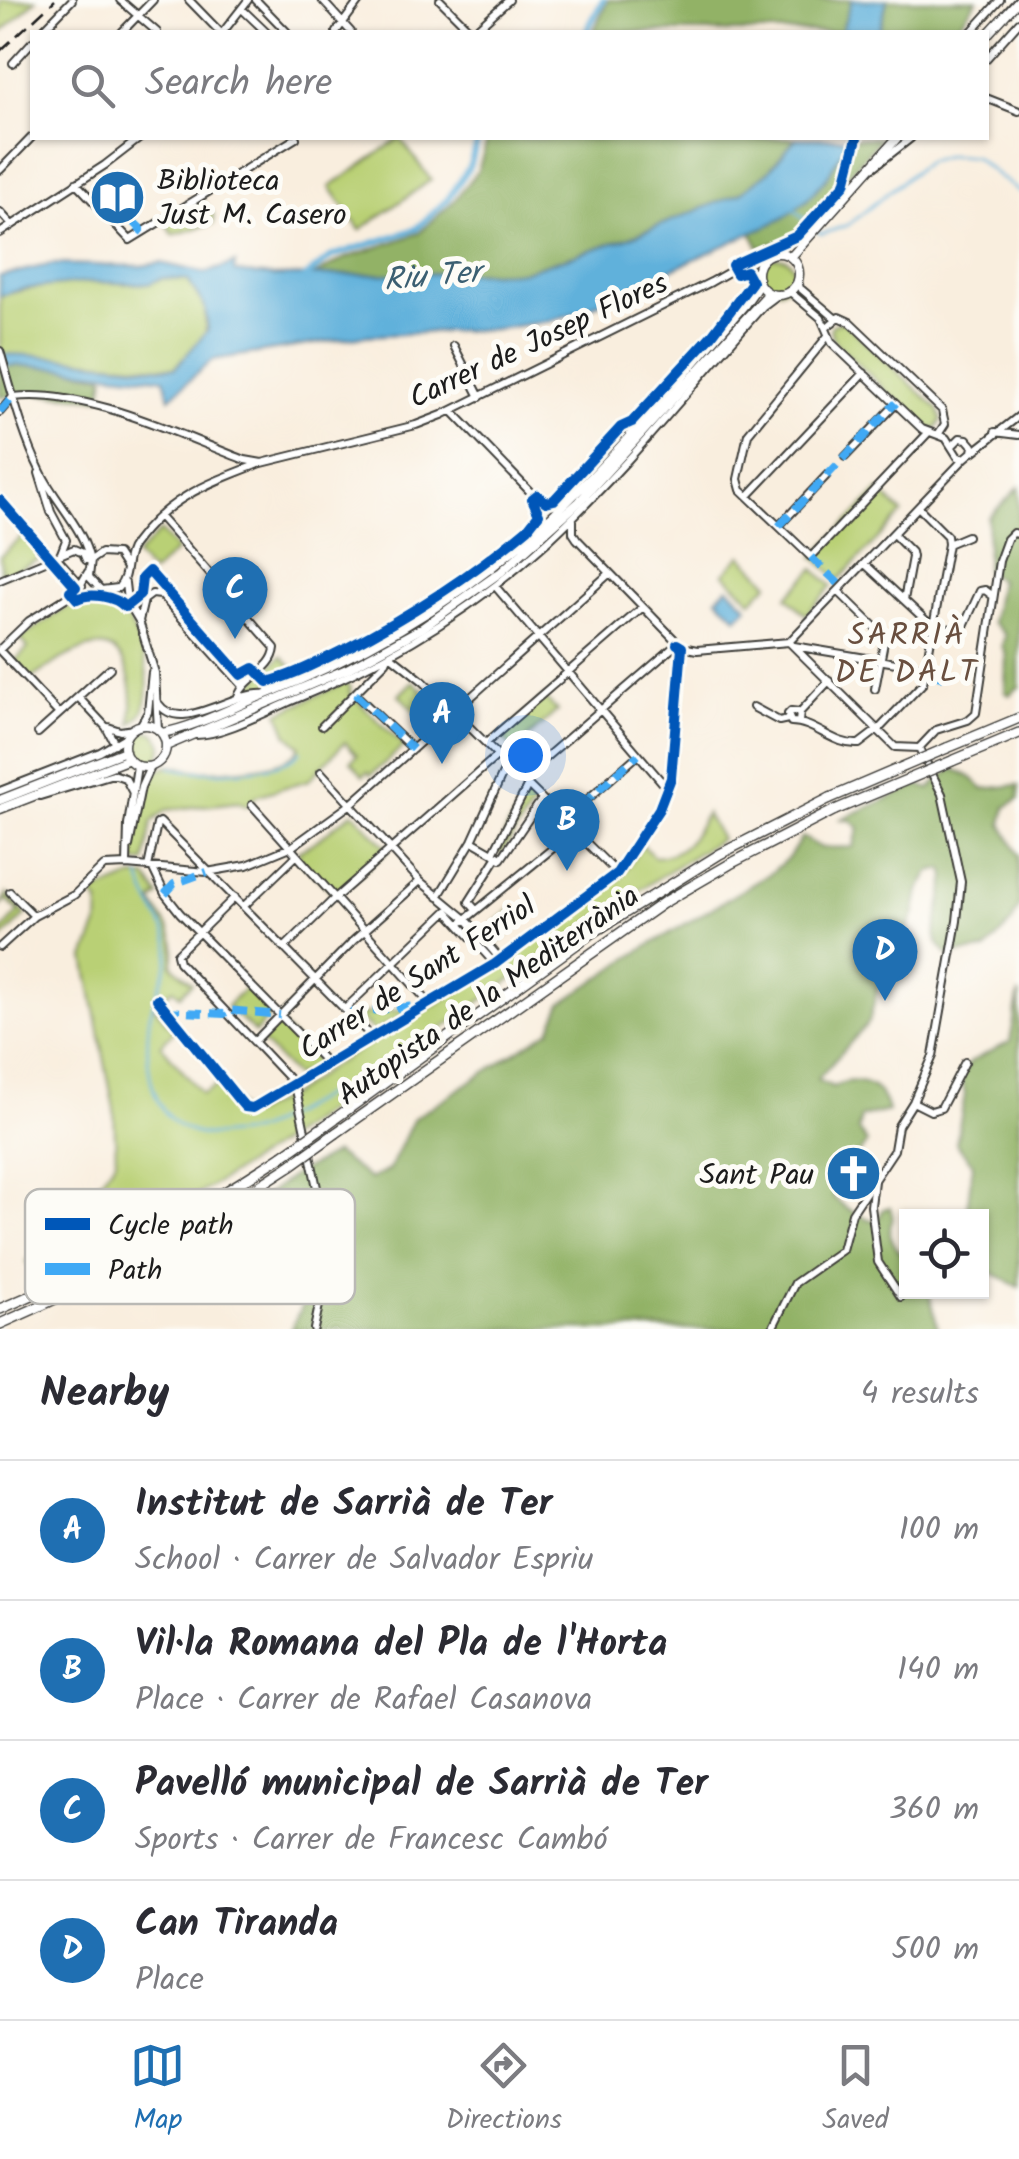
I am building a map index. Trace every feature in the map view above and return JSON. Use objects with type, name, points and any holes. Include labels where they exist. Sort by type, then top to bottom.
[{"type":"highway","name":"Autopista de la Mediterrània","points":[[229,1189],[282,1156],[588,936],[720,854],[830,798],[1019,718]]},
{"type":"highway","name":"Autopista de la Mediterrània","points":[[254,1189],[662,903],[835,810],[1019,733]]},
{"type":"highway","name":"Autopista de la Mediterrània","points":[[0,1309],[25,1298]]},
{"type":"highway","name":"Autopista de la Mediterrània","points":[[0,1324],[45,1304]]},
{"type":"main road","points":[[989,33],[1019,0]]},
{"type":"main road","points":[[791,257],[895,140]]},
{"type":"main road","points":[[127,755],[137,766],[150,767],[162,759],[166,746],[189,729],[358,653],[426,614],[489,570],[564,504],[744,304],[755,290],[761,262],[782,253],[791,257],[798,268],[798,281],[779,293],[579,502],[500,572],[422,628],[347,670],[189,729],[160,732]]},
{"type":"main road","points":[[758,276],[779,293]]},
{"type":"main road","points":[[127,755],[133,730],[150,726],[160,732],[166,746]]},
{"type":"main road","points":[[1,791],[127,755]]},
{"type":"main road","points":[[0,809],[127,755]]},
{"type":"street","points":[[43,30],[72,0]]},
{"type":"street","points":[[120,0],[155,30]]},
{"type":"street","points":[[124,30],[153,0]]},
{"type":"street","points":[[189,0],[219,30]]},
{"type":"street","points":[[223,30],[248,0]]},
{"type":"street","points":[[256,0],[284,30]]},
{"type":"street","points":[[322,0],[346,29],[360,0]]},
{"type":"street","points":[[440,0],[470,30]]},
{"type":"street","points":[[474,30],[509,0]]},
{"type":"street","points":[[973,30],[1000,0]]},
{"type":"street","points":[[242,9],[264,30]]},
{"type":"street","points":[[989,56],[1019,22]]},
{"type":"street","points":[[230,23],[238,30]]},
{"type":"street","points":[[13,62],[30,44]]},
{"type":"street","points":[[989,99],[1019,111]]},
{"type":"street","points":[[0,170],[30,139]]},
{"type":"street","points":[[0,230],[137,140]]},
{"type":"street","points":[[76,183],[130,240],[288,140]]},
{"type":"street","points":[[864,173],[908,140]]},
{"type":"street","points":[[0,212],[11,224]]},
{"type":"street","name":"Carrer de Josep Flores","points":[[12,394],[38,396],[139,419],[262,463],[416,425],[452,411],[757,256],[768,256]]},
{"type":"street","points":[[734,271],[748,268],[758,276]]},
{"type":"street","points":[[798,281],[800,288],[826,313],[850,322],[942,410],[942,430],[953,450],[954,472]]},
{"type":"street","points":[[202,710],[189,729],[214,732],[284,704],[402,648],[495,586],[574,517],[763,306],[779,293],[818,316],[827,332],[864,373],[928,433]]},
{"type":"street","points":[[836,318],[748,434],[738,485],[810,557],[928,433],[942,430],[960,438],[985,440]]},
{"type":"street","points":[[454,346],[480,397]]},
{"type":"street","points":[[0,351],[39,468],[86,544],[92,582],[127,601]]},
{"type":"street","points":[[748,496],[864,373]]},
{"type":"street","points":[[0,412],[12,394]]},
{"type":"street","points":[[19,413],[26,401],[38,396]]},
{"type":"street","points":[[844,457],[896,404]]},
{"type":"street","points":[[452,411],[542,503],[564,504]]},
{"type":"street","points":[[791,644],[965,458],[1019,416]]},
{"type":"street","points":[[995,432],[1019,435]]},
{"type":"street","points":[[953,450],[960,438]]},
{"type":"street","points":[[969,440],[972,452]]},
{"type":"street","points":[[953,450],[965,458]]},
{"type":"street","points":[[240,458],[240,471]]},
{"type":"street","points":[[160,732],[152,666],[140,622],[127,601],[125,579],[131,547],[180,496],[262,463]]},
{"type":"street","points":[[39,468],[39,480],[66,540],[58,556]]},
{"type":"street","points":[[779,526],[827,476]]},
{"type":"street","points":[[541,526],[542,503]]},
{"type":"street","points":[[753,707],[779,721],[800,722],[853,745],[868,740],[922,683],[948,544],[947,536],[920,509]]},
{"type":"street","points":[[159,516],[275,648],[274,656],[242,686],[238,696]]},
{"type":"street","points":[[574,517],[572,526],[577,539]]},
{"type":"street","points":[[559,531],[577,539],[680,645],[720,648],[791,644],[926,668]]},
{"type":"street","points":[[918,748],[936,730],[968,720],[976,713],[1004,544],[1009,536],[1019,534]]},
{"type":"street","points":[[894,536],[912,557],[904,600]]},
{"type":"street","points":[[948,544],[967,536]]},
{"type":"street","points":[[86,544],[121,558],[126,568]]},
{"type":"street","points":[[58,714],[0,650],[30,622],[79,589],[96,556],[131,547]]},
{"type":"street","points":[[0,580],[80,550],[89,567]]},
{"type":"street","points":[[58,556],[79,589]]},
{"type":"street","points":[[865,564],[933,627],[962,630],[980,591],[993,596]]},
{"type":"street","points":[[0,947],[34,916],[74,895],[104,866],[127,864],[207,872],[247,865],[288,848],[351,804],[610,573]]},
{"type":"street","points":[[79,589],[118,588],[125,579]]},
{"type":"street","points":[[495,586],[667,788]]},
{"type":"street","points":[[839,592],[885,638],[875,689]]},
{"type":"street","points":[[140,622],[144,600],[152,594],[161,595],[242,686]]},
{"type":"street","points":[[486,744],[642,606]]},
{"type":"street","points":[[791,644],[896,746],[918,748]]},
{"type":"street","points":[[476,910],[469,902],[495,855],[525,782],[600,709],[680,645]]},
{"type":"street","name":"Carrer de Sant Ferriol","points":[[158,998],[245,1107],[253,1108],[498,962],[617,873],[659,809],[672,766],[680,645]]},
{"type":"street","points":[[402,648],[406,665]]},
{"type":"street","points":[[389,655],[406,665],[617,873]]},
{"type":"street","points":[[322,726],[389,655]]},
{"type":"street","points":[[1,791],[116,745],[148,712],[152,666]]},
{"type":"street","points":[[38,733],[110,668]]},
{"type":"street","points":[[800,722],[800,712],[829,681]]},
{"type":"street","points":[[158,703],[171,716],[255,692],[267,694]]},
{"type":"street","points":[[354,694],[412,750]]},
{"type":"street","points":[[78,697],[106,727],[116,745]]},
{"type":"street","points":[[788,719],[791,710],[800,712]]},
{"type":"street","points":[[106,727],[133,730]]},
{"type":"street","points":[[772,1329],[795,1283],[842,1250],[852,1213],[894,1150],[898,1126],[933,1056],[957,921],[960,882],[956,847],[942,794],[918,748]]},
{"type":"street","points":[[564,820],[638,755]]},
{"type":"street","points":[[285,947],[334,899],[498,756]]},
{"type":"street","points":[[438,897],[472,840],[507,764]]},
{"type":"street","points":[[127,864],[137,766]]},
{"type":"street","points":[[128,847],[141,787],[150,767]]},
{"type":"street","points":[[322,772],[498,962]]},
{"type":"street","points":[[33,796],[46,796],[113,774],[124,778],[133,793]]},
{"type":"street","points":[[472,840],[501,860],[542,799]]},
{"type":"street","points":[[252,805],[430,1004]]},
{"type":"street","points":[[328,1064],[164,894],[150,867],[156,824],[160,822],[373,1038]]},
{"type":"street","points":[[463,921],[574,831]]},
{"type":"street","points":[[244,906],[296,856]]},
{"type":"street","points":[[255,1041],[315,978],[420,880]]},
{"type":"street","points":[[10,892],[34,916]]},
{"type":"street","points":[[234,897],[177,954],[178,962],[296,1085],[317,1189]]},
{"type":"street","points":[[438,897],[447,911],[463,921]]},
{"type":"street","points":[[346,1008],[447,911]]},
{"type":"street","points":[[913,1102],[931,1112],[941,1108],[965,1062]]},
{"type":"street","points":[[874,1180],[872,1206],[878,1262],[899,1295]]},
{"type":"street","points":[[314,1329],[319,1304]]},
{"type":"green space","points":[[0,0],[36,0],[0,34]]},
{"type":"green space","points":[[608,0],[852,0],[842,30],[594,30]]},
{"type":"green space","points":[[887,0],[977,0],[955,30],[880,30]]},
{"type":"green space","points":[[397,140],[401,140],[431,180],[360,230],[330,187]]},
{"type":"green space","points":[[487,140],[794,140],[768,172],[741,193],[628,238],[522,272],[313,276],[343,259],[419,233],[454,201],[478,170]]},
{"type":"green space","points":[[848,140],[879,140],[792,238],[760,248],[751,233],[798,205],[830,170]]},
{"type":"green space","points":[[203,201],[213,214],[214,223],[173,235],[167,224]]},
{"type":"green space","points":[[778,257],[789,262],[794,273],[789,284],[778,289],[767,284],[762,273],[767,262]]},
{"type":"green space","points":[[162,278],[188,280],[205,307],[206,335],[175,368],[0,354],[0,296],[55,285],[135,283]]},
{"type":"green space","points":[[843,321],[938,409],[942,420],[936,429],[925,428],[835,342],[830,329]]},
{"type":"green space","points":[[43,364],[105,376],[101,398],[25,393],[0,397],[0,366]]},
{"type":"green space","points":[[1019,487],[1019,687],[1009,695],[1005,692],[1005,635],[992,622],[999,580],[986,572],[988,518]]},
{"type":"green space","points":[[879,490],[902,513],[839,580],[814,557]]},
{"type":"green space","points":[[160,531],[177,550],[152,573],[136,556]]},
{"type":"green space","points":[[27,533],[47,556],[2,576],[0,556]]},
{"type":"green space","points":[[534,537],[507,563],[415,626],[317,679],[283,695],[281,692],[413,624]]},
{"type":"green space","points":[[741,555],[769,583],[752,601],[724,574]]},
{"type":"green space","points":[[814,569],[832,586],[806,615],[787,597]]},
{"type":"green space","points":[[83,597],[120,607],[135,633],[148,684],[141,714],[131,724],[127,671],[114,651],[103,647],[80,650],[30,679],[14,662],[28,648],[20,638]]},
{"type":"green space","points":[[282,656],[300,676],[269,689],[242,692]]},
{"type":"green space","points":[[413,681],[442,710],[428,725],[399,695]]},
{"type":"green space","points":[[346,682],[349,692],[404,746],[371,775],[368,772],[363,776],[351,761],[357,755],[345,742],[309,780],[256,796],[247,806],[239,802],[166,810],[152,822],[145,863],[136,862],[131,854],[149,781],[156,772],[171,766],[198,771],[239,769],[285,760],[300,746],[288,735],[279,713]]},
{"type":"green space","points":[[544,697],[557,711],[514,750],[501,736]]},
{"type":"green space","points":[[146,731],[157,736],[162,747],[157,758],[146,763],[135,758],[130,747],[135,736]]},
{"type":"green space","points":[[954,769],[970,776],[983,789],[1019,785],[1019,799],[1006,807],[1002,824],[1019,855],[1019,906],[1012,922],[986,950],[947,955],[935,935],[946,877],[944,869],[930,872],[919,891],[898,953],[878,988],[869,1022],[817,1080],[833,1087],[850,1081],[867,1084],[885,1102],[888,1111],[861,1117],[858,1130],[867,1142],[843,1175],[833,1197],[867,1219],[878,1220],[883,1209],[890,1207],[891,1236],[899,1251],[899,1299],[931,1299],[938,1329],[291,1329],[303,1304],[355,1304],[355,1189],[275,1189],[335,1153],[370,1179],[389,1170],[414,1118],[550,1030],[562,1003],[638,952],[771,873],[789,857],[802,837],[822,848],[853,847],[859,828],[851,820],[839,820],[919,785],[930,789]]},
{"type":"green space","points":[[526,793],[536,801],[501,854],[496,851]]},
{"type":"green space","points":[[353,812],[389,850],[339,892],[330,890],[299,859],[299,850]]},
{"type":"green space","points":[[706,813],[721,839],[607,912],[219,1182],[207,1189],[94,1189],[116,1160],[114,1109],[85,958],[98,925],[99,902],[90,894],[134,877],[147,877],[159,896],[152,902],[173,939],[172,965],[192,983],[180,995],[173,989],[159,1001],[155,997],[154,1006],[174,1031],[161,1045],[202,1094],[220,1084],[249,1115],[291,1095],[332,1066],[496,968],[620,878],[642,844],[654,857],[664,856],[680,849]]},
{"type":"green space","points":[[7,894],[26,915],[0,941],[0,933],[19,912],[7,900],[0,907]]},
{"type":"green space","points":[[512,909],[522,922],[499,941],[488,929]]},
{"type":"green space","points":[[246,987],[271,1014],[255,1033],[227,1006]]},
{"type":"green space","points":[[1019,993],[1019,1287],[989,1272],[989,1209],[967,1209],[973,1164],[956,1144],[965,1094],[961,1078],[970,1062],[1010,1042]]},
{"type":"green space","points":[[415,1008],[374,1032],[356,1015]]},
{"type":"green space","points":[[277,1023],[317,1065],[295,1076],[261,1041]]},
{"type":"water","points":[[852,0],[887,0],[880,30],[842,30]]},
{"type":"water","name":"Riu Ter","points":[[794,140],[848,140],[828,176],[806,201],[782,219],[551,321],[496,329],[364,336],[212,360],[170,398],[164,378],[0,366],[0,354],[175,368],[208,330],[205,307],[188,280],[162,278],[149,284],[91,282],[23,289],[0,296],[0,276],[52,264],[161,263],[205,273],[235,263],[234,272],[273,276],[522,272],[628,238],[741,193],[768,172]]},
{"type":"water","points":[[728,587],[748,607],[737,618],[717,598]]},
{"type":"waterway","points":[[587,30],[603,0]]},
{"type":"waterway","points":[[303,279],[332,256],[416,229],[448,199],[469,167],[478,140]]},
{"type":"waterway","points":[[818,232],[848,225],[927,161],[950,155],[974,157],[1019,192]]},
{"type":"waterway","points":[[793,208],[812,227]]},
{"type":"waterway","points":[[170,767],[199,772],[259,769],[292,759],[301,751]]},
{"type":"waterway","points":[[140,876],[169,947],[149,1021],[148,1042],[152,1083],[168,1116],[200,1134],[247,1133],[330,1092]]},
{"type":"railway","points":[[0,51],[55,0]]},
{"type":"marked path","points":[[100,209],[111,200],[141,229],[135,236]]},
{"type":"marked path","points":[[0,412],[13,397]]},
{"type":"marked path","points":[[779,526],[896,403]]},
{"type":"marked path","points":[[811,557],[843,588]]},
{"type":"marked path","points":[[937,676],[944,678]]},
{"type":"marked path","points":[[355,694],[413,749]]},
{"type":"marked path","points":[[564,820],[638,755]]},
{"type":"marked path","points":[[165,894],[174,884],[207,872]]},
{"type":"marked path","points":[[350,1013],[415,1006]]},
{"type":"marked path","points":[[165,1011],[224,1014],[228,1010],[280,1015]]},
{"type":"cycle path","points":[[0,500],[76,587],[70,591],[77,599],[102,596],[125,607],[140,595],[142,578],[149,571],[241,675],[254,668],[268,682],[298,671],[418,608],[528,528],[539,514],[532,499],[537,495],[546,502],[554,500],[712,335],[752,282],[746,271],[737,274],[732,265],[797,236],[845,184],[856,140]]},
{"type":"cycle path","points":[[157,999],[245,1107],[253,1108],[495,964],[617,873],[659,809],[671,778],[682,647],[677,644]]},
{"type":"place","name":"Biblioteca Just M. Casero","points":[[118,197]]},
{"type":"place","name":"Pavelló municipal de Sarrià de Ter","points":[[235,639]]},
{"type":"place","name":"Institut de Sarrià de Ter","points":[[442,764]]},
{"type":"place","name":"Vil·la Romana del Pla de l'Horta","points":[[567,871]]},
{"type":"place","name":"Can Tiranda","points":[[885,1001]]},
{"type":"place","name":"Sant Pau","points":[[853,1174]]},
{"type":"district","name":"SARRIÀ DE DALT","points":[[907,652]]}]
